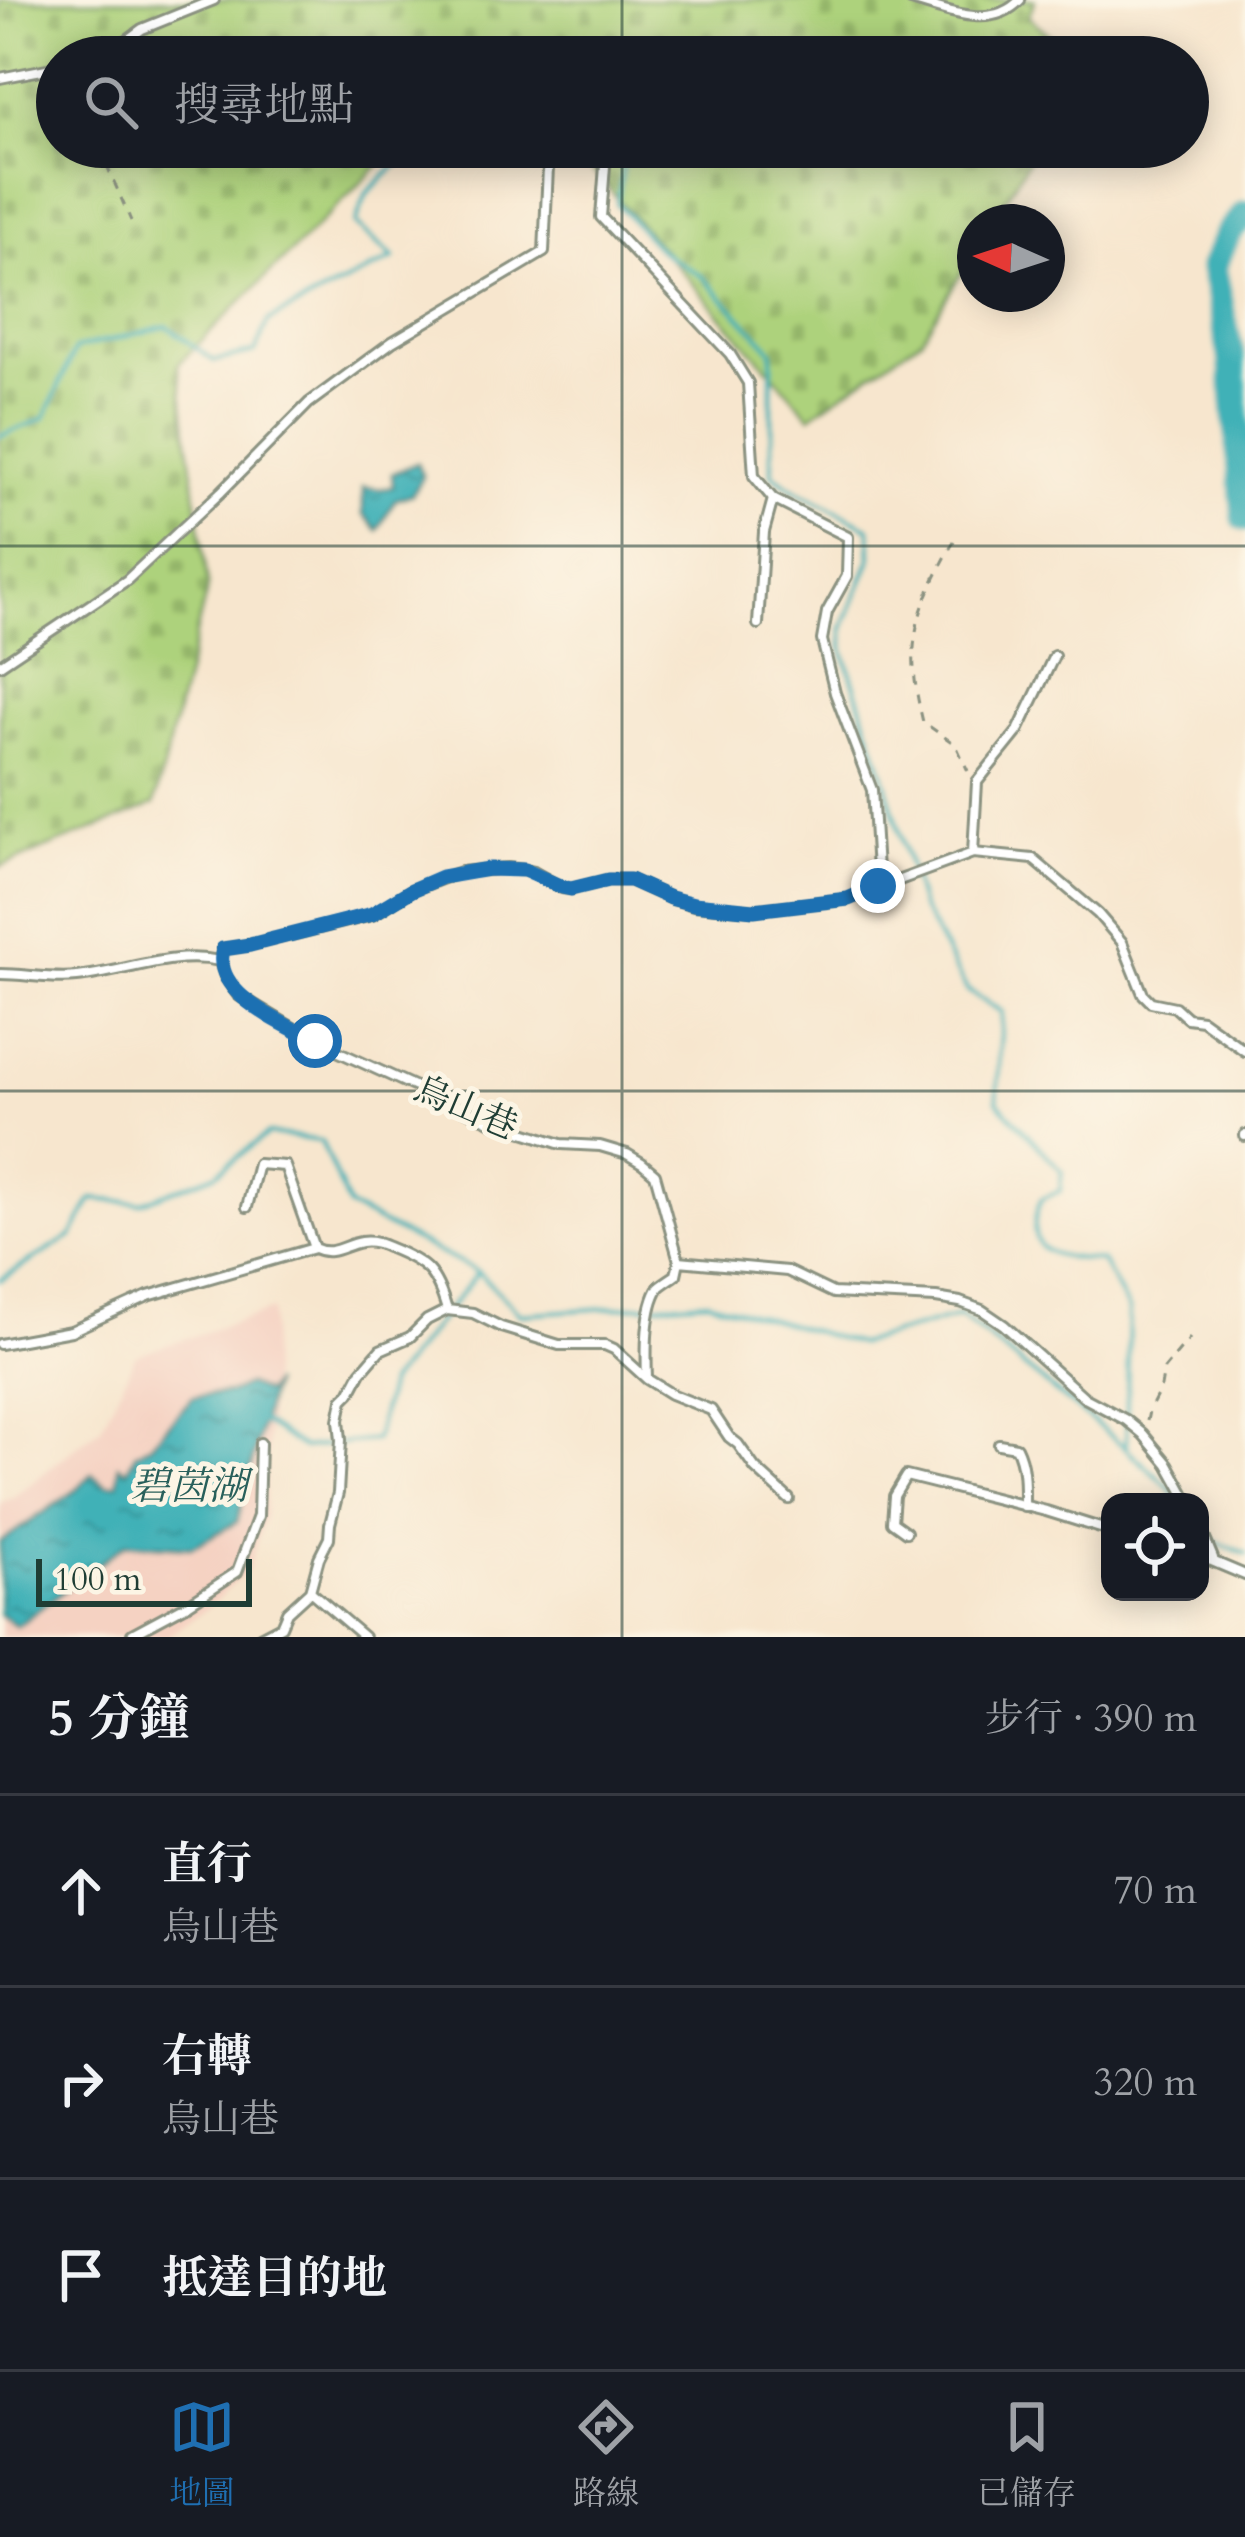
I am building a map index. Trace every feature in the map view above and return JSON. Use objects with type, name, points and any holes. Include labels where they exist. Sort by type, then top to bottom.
[{"type":"lane","points":[[132,36],[214,0]]},
{"type":"lane","points":[[910,0],[970,16],[991,16],[1008,12],[1021,0]]},
{"type":"lane","points":[[0,78],[36,71]]},
{"type":"lane","points":[[0,665],[127,580],[309,403],[392,342],[544,252],[547,168]]},
{"type":"lane","points":[[605,168],[601,217],[730,354],[748,382],[754,476],[773,499],[848,538],[848,575],[827,612],[822,640],[835,693],[872,790],[878,886]]},
{"type":"lane","points":[[758,624],[764,532],[773,499]]},
{"type":"lane","points":[[973,854],[977,782],[1018,731],[1054,656]]},
{"type":"lane","points":[[0,974],[75,978],[175,959],[220,961],[223,949],[372,914],[412,890],[460,872],[524,870],[571,889],[630,880],[694,904],[754,910],[848,899],[973,854],[1033,859],[1086,903],[1122,942],[1143,994],[1151,1002],[1175,1007],[1187,1018],[1202,1021],[1245,1051]]},
{"type":"lane","name":"烏山巷","points":[[220,961],[238,995],[315,1041],[492,1122],[561,1144],[600,1146],[642,1163],[655,1174],[679,1262]]},
{"type":"lane","points":[[247,1207],[258,1165],[286,1166],[314,1248]]},
{"type":"lane","points":[[0,1344],[71,1331],[148,1296],[314,1248],[324,1253],[362,1242],[378,1243],[420,1261],[436,1277],[447,1310]]},
{"type":"lane","points":[[647,1379],[651,1314],[659,1287],[676,1275],[679,1262],[787,1271],[833,1293],[960,1301],[1004,1325],[1084,1398],[1143,1434],[1184,1493]]},
{"type":"lane","points":[[260,1637],[281,1626],[287,1612],[310,1591],[329,1538],[338,1493],[343,1400],[380,1350],[410,1337],[427,1320],[447,1310],[473,1312],[501,1327],[559,1345],[614,1348],[647,1379],[711,1411],[755,1468],[789,1499]]},
{"type":"lane","points":[[131,1637],[237,1572],[258,1516],[260,1443]]},
{"type":"lane","points":[[999,1444],[1016,1447],[1021,1456],[1024,1506]]},
{"type":"lane","points":[[906,1532],[892,1522],[894,1496],[906,1476],[1101,1528]]},
{"type":"lane","points":[[1209,1550],[1213,1560]]},
{"type":"lane","points":[[1209,1559],[1245,1574]]},
{"type":"lane","points":[[310,1591],[364,1637]]},
{"type":"path","points":[[108,168],[131,221]]},
{"type":"path","points":[[954,541],[915,623],[916,696],[923,722],[956,745],[977,782]]},
{"type":"path","points":[[1143,1434],[1164,1369],[1190,1338]]},
{"type":"shaded area","points":[[272,1310],[265,1516],[248,1570],[209,1607],[166,1637],[0,1637],[0,1503],[13,1498],[101,1427],[136,1355]]},
{"type":"green space","points":[[0,0],[1035,0],[1028,17],[1052,36],[36,36],[36,168],[376,168],[178,364],[208,585],[154,805],[0,867]]},
{"type":"green space","points":[[591,168],[1024,168],[1003,204],[957,204],[957,280],[921,339],[810,416]]},
{"type":"water","points":[[417,463],[423,477],[412,494],[395,500],[378,530],[363,514],[363,487],[393,487],[392,474]]},
{"type":"water","name":"碧茵湖","points":[[272,1383],[237,1522],[192,1547],[126,1543],[17,1626],[0,1615],[0,1542],[78,1489],[92,1474],[107,1485],[118,1484],[119,1465],[127,1471],[135,1454],[151,1444],[193,1397],[230,1393],[247,1385],[266,1393]]},
{"type":"waterway","points":[[0,436],[45,418],[75,349],[167,326],[214,361],[255,352],[268,321],[394,258],[355,224],[367,193],[394,168]]},
{"type":"waterway","points":[[623,168],[617,204],[661,251],[703,277],[772,350],[772,474],[870,528],[871,559],[843,628],[843,649],[921,907],[967,990],[1002,1012],[997,1101],[1062,1171],[1060,1191],[1041,1199],[1035,1218],[1039,1243],[1057,1255],[1102,1261],[1129,1311],[1126,1448]]},
{"type":"waterway","points":[[1245,214],[1228,234],[1213,267],[1231,355],[1245,518]]},
{"type":"waterway","points":[[0,1280],[72,1236],[92,1199],[140,1203],[215,1174],[268,1134],[321,1141],[349,1207],[478,1272]]},
{"type":"waterway","points":[[261,1421],[303,1448],[375,1440],[389,1383],[478,1272],[520,1314],[708,1301],[858,1344],[960,1316],[1126,1448],[1172,1493]]},
{"type":"waterway","points":[[1209,1540],[1245,1553]]},
{"type":"route","points":[[315,1041],[238,995],[220,961],[223,949],[372,914],[442,877],[488,869],[534,872],[571,889],[630,880],[694,904],[754,910],[848,899],[878,886]]}]
